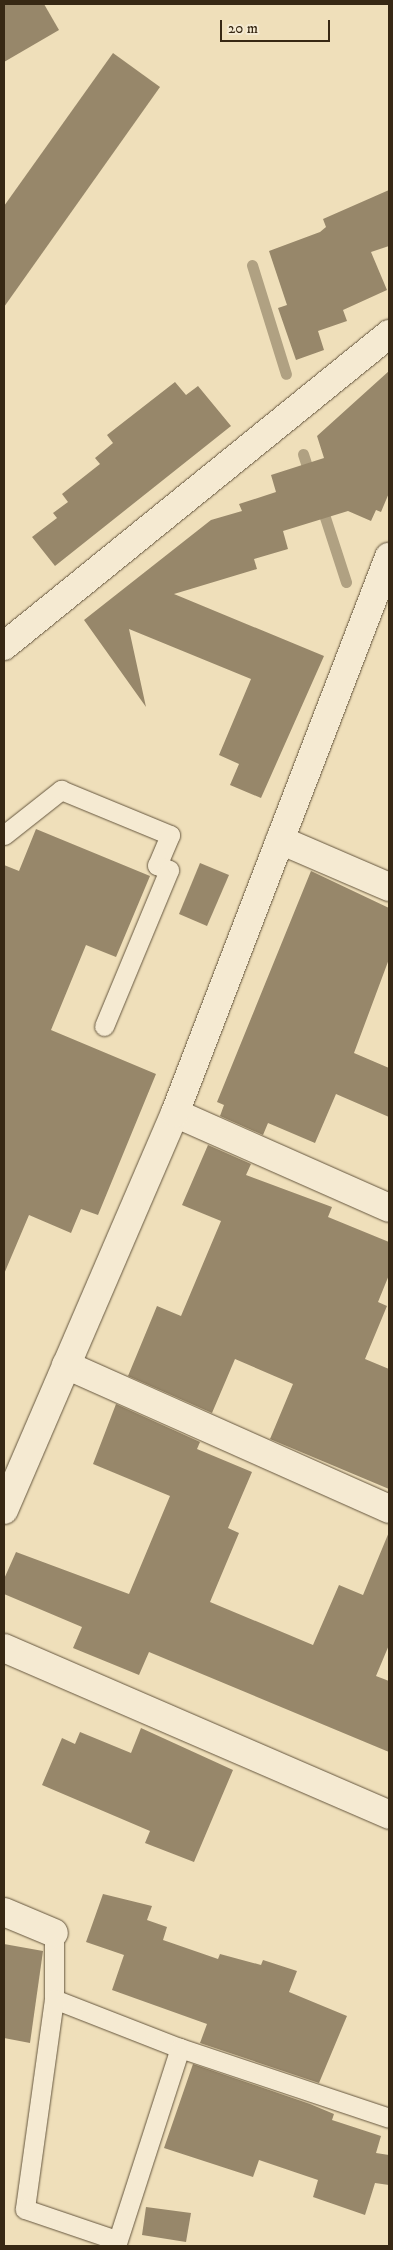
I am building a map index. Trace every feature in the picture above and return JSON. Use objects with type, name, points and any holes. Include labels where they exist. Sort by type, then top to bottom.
[{"type":"street","points":[[4,646],[389,334]]},
{"type":"street","points":[[4,1510],[9,1483],[66,1365],[175,1112],[280,840],[383,591],[389,557]]},
{"type":"street","points":[[280,840],[389,887]]},
{"type":"street","points":[[175,1112],[389,1208]]},
{"type":"street","points":[[66,1365],[389,1509]]},
{"type":"street","points":[[4,1648],[389,1816]]},
{"type":"street","points":[[4,1912],[54,1934]]},
{"type":"lane","points":[[4,836],[61,790],[170,835],[157,865],[169,870],[104,1026]]},
{"type":"lane","points":[[54,1934],[54,1999],[25,2209],[116,2243],[180,2048]]},
{"type":"lane","points":[[54,1999],[180,2048],[389,2118]]},
{"type":"building","points":[[4,4],[44,4],[59,30],[4,62]]},
{"type":"building","points":[[113,53],[160,87],[4,307],[4,206]]},
{"type":"building","points":[[389,190],[389,246],[371,252],[387,290],[343,310],[347,321],[318,331],[324,350],[296,360],[278,308],[287,305],[269,251],[320,232],[326,227],[323,219]]},
{"type":"building","points":[[389,371],[389,493],[381,512],[376,510],[371,521],[348,511],[283,531],[288,549],[254,559],[257,569],[174,594],[324,656],[261,798],[230,785],[239,764],[219,755],[251,679],[129,629],[146,707],[84,620],[211,520],[242,511],[239,504],[276,492],[271,475],[324,458],[317,436]]},
{"type":"building","points":[[175,382],[186,395],[198,386],[231,426],[55,566],[32,537],[57,518],[53,513],[68,502],[62,494],[100,464],[95,458],[113,443],[107,435]]},
{"type":"building","points":[[36,829],[150,876],[116,957],[86,945],[51,1030],[156,1074],[98,1215],[81,1209],[71,1233],[29,1215],[4,1274],[4,865],[19,871]]},
{"type":"building","points":[[200,863],[229,875],[207,926],[179,914]]},
{"type":"building","points":[[311,871],[389,908],[389,959],[354,1053],[389,1068],[389,1117],[336,1094],[315,1143],[268,1123],[263,1135],[220,1116],[224,1105],[217,1102]]},
{"type":"building","points":[[208,1145],[251,1164],[246,1175],[332,1207],[328,1217],[389,1242],[389,1275],[378,1302],[387,1306],[365,1359],[389,1369],[389,1489],[270,1439],[293,1384],[235,1359],[212,1413],[128,1376],[157,1306],[181,1316],[221,1221],[182,1205]]},
{"type":"building","points":[[116,1404],[200,1442],[197,1449],[252,1472],[228,1528],[239,1533],[210,1602],[313,1645],[339,1585],[363,1595],[389,1532],[389,1645],[376,1676],[389,1681],[389,1752],[149,1652],[139,1675],[73,1648],[82,1627],[4,1594],[4,1579],[16,1552],[129,1594],[170,1496],[93,1464]]},
{"type":"building","points":[[141,1728],[233,1770],[194,1862],[145,1843],[150,1831],[42,1785],[62,1738],[75,1744],[80,1732],[131,1753]]},
{"type":"building","points":[[103,1894],[152,1906],[147,1920],[167,1927],[163,1940],[218,1959],[220,1954],[261,1965],[263,1960],[297,1971],[289,1992],[347,2016],[319,2083],[200,2043],[207,2024],[112,1990],[124,1955],[86,1942]]},
{"type":"building","points":[[4,1944],[43,1951],[30,2043],[4,2038]]},
{"type":"building","points":[[193,2064],[310,2104],[334,2114],[332,2120],[381,2136],[376,2153],[389,2155],[389,2185],[375,2183],[365,2215],[313,2197],[318,2180],[259,2160],[253,2177],[164,2148]]},
{"type":"building","points":[[146,2207],[191,2213],[186,2242],[142,2235]]},
{"type":"waterway","points":[[252,265],[286,374]]},
{"type":"waterway","points":[[303,454],[311,478]]},
{"type":"waterway","points":[[321,505],[346,582]]}]
